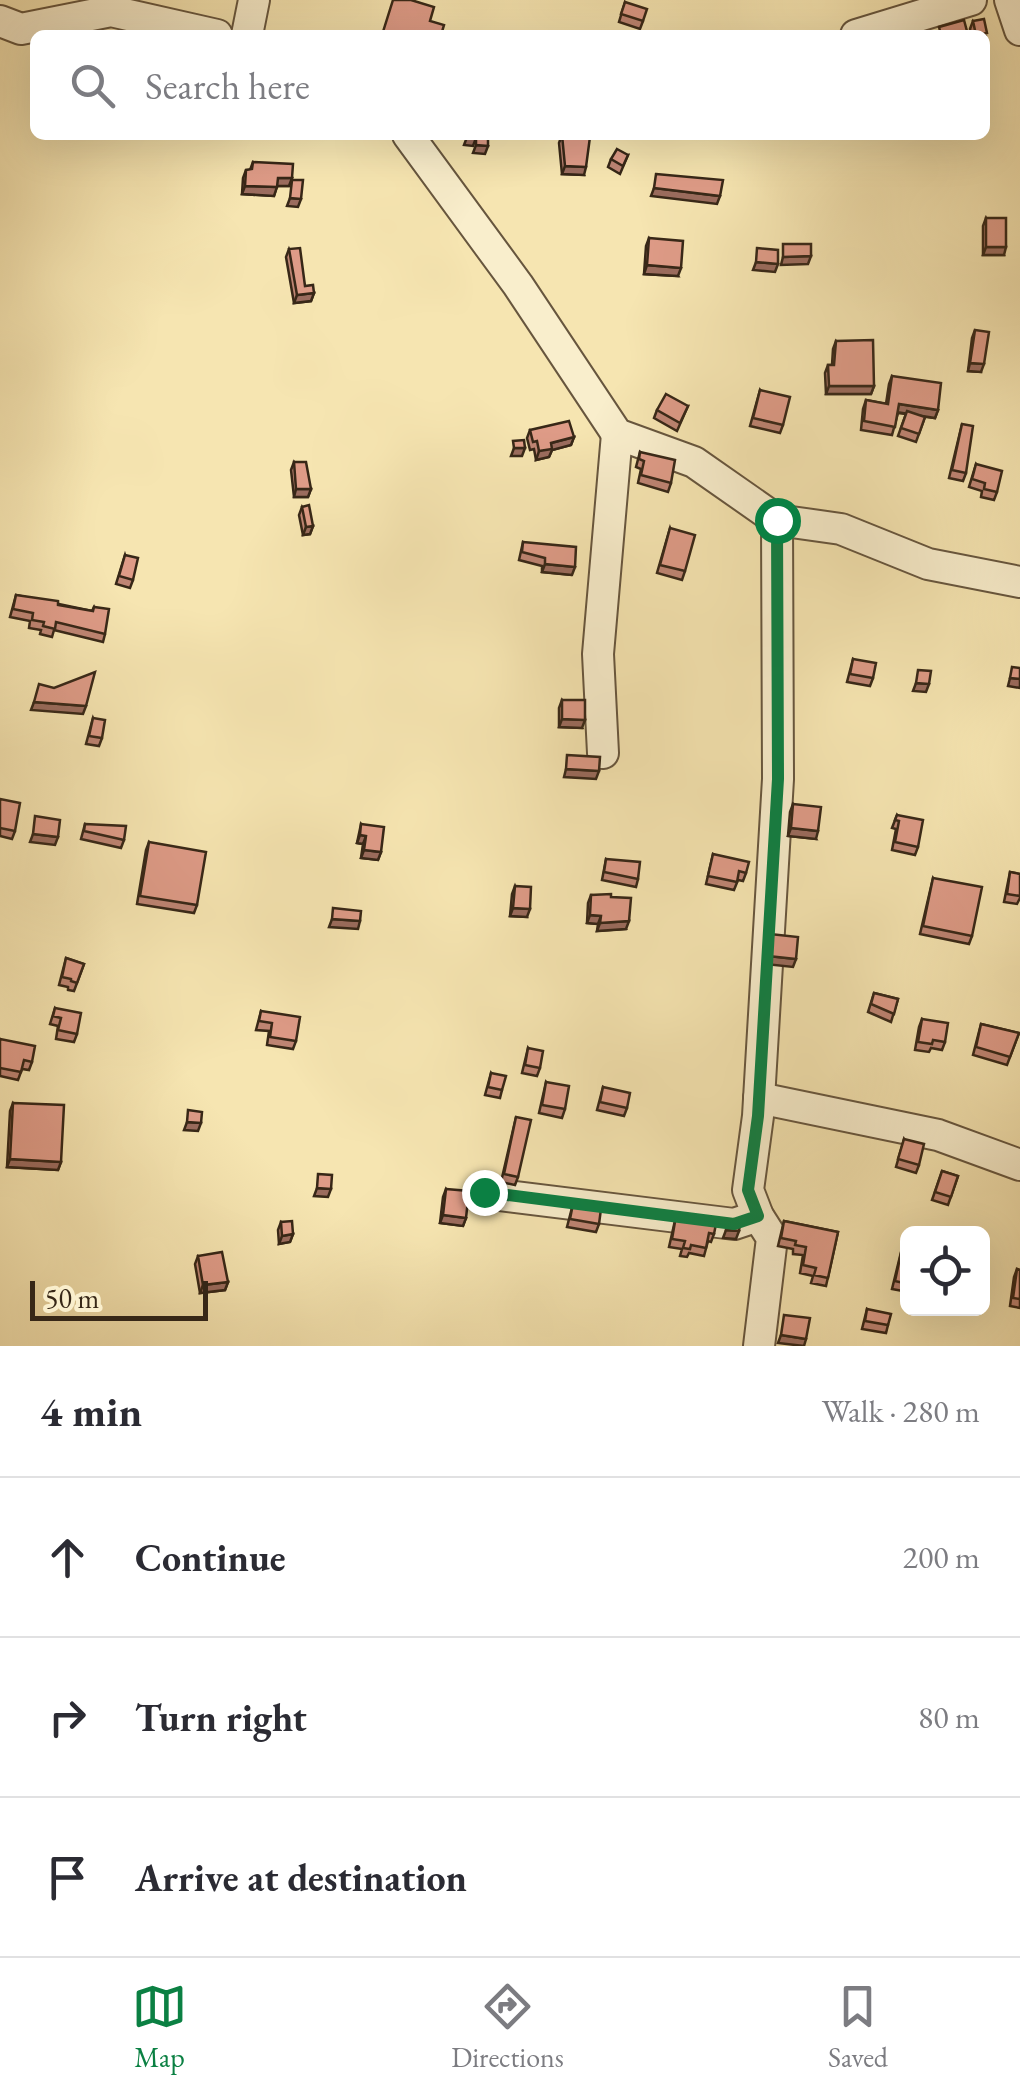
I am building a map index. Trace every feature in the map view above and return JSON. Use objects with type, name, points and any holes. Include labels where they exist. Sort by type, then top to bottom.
[{"type":"street","points":[[248,30],[254,0]]},
{"type":"street","points":[[872,30],[971,0]]},
{"type":"street","points":[[1010,0],[1020,30]]},
{"type":"street","points":[[0,21],[21,29],[110,11],[194,30]]},
{"type":"street","points":[[412,140],[507,270],[617,434],[694,462],[777,520],[841,529],[928,564],[1020,582]]},
{"type":"street","points":[[603,753],[598,654],[617,434]]},
{"type":"street","points":[[760,1346],[772,1238],[748,1190],[759,1098],[778,779],[777,520]]},
{"type":"street","points":[[759,1098],[938,1135],[1020,1165]]},
{"type":"street","points":[[484,1192],[734,1224],[758,1216]]},
{"type":"building","points":[[393,0],[411,0],[434,7],[430,21],[444,25],[442,30],[384,30]]},
{"type":"building","points":[[625,2],[647,9],[643,21],[621,14]]},
{"type":"building","points":[[984,19],[986,30],[975,30],[973,21]]},
{"type":"building","points":[[964,20],[967,30],[940,30],[939,27]]},
{"type":"building","points":[[476,140],[488,140],[488,146],[476,145]]},
{"type":"building","points":[[562,140],[590,140],[586,167],[565,166]]},
{"type":"building","points":[[617,149],[628,155],[623,166],[611,159]]},
{"type":"building","points":[[253,162],[293,164],[292,178],[278,178],[277,187],[245,186],[246,170],[252,169]]},
{"type":"building","points":[[656,174],[723,180],[720,196],[654,188]]},
{"type":"building","points":[[292,180],[303,180],[301,199],[290,198]]},
{"type":"building","points":[[986,218],[1006,218],[1006,247],[986,247]]},
{"type":"building","points":[[649,238],[683,241],[681,268],[647,265]]},
{"type":"building","points":[[783,244],[811,244],[811,256],[783,257]]},
{"type":"building","points":[[300,248],[305,286],[313,285],[314,293],[297,295],[289,249]]},
{"type":"building","points":[[757,248],[778,250],[778,264],[756,262]]},
{"type":"building","points":[[975,330],[989,332],[984,364],[970,363]]},
{"type":"building","points":[[873,340],[874,386],[829,386],[828,365],[834,365],[836,341]]},
{"type":"building","points":[[892,376],[941,383],[938,410],[899,404],[895,427],[864,421],[866,400],[888,404]]},
{"type":"building","points":[[760,390],[790,397],[783,425],[753,418]]},
{"type":"building","points":[[666,394],[688,406],[680,423],[657,410]]},
{"type":"building","points":[[907,411],[925,417],[919,434],[901,428]]},
{"type":"building","points":[[569,421],[574,437],[539,451],[530,430]]},
{"type":"building","points":[[962,424],[973,426],[966,473],[952,470]]},
{"type":"building","points":[[524,440],[525,448],[514,448],[513,441]]},
{"type":"building","points":[[640,452],[675,460],[671,483],[641,475],[644,461],[639,459]]},
{"type":"building","points":[[294,462],[306,462],[311,489],[296,489]]},
{"type":"building","points":[[976,464],[1002,471],[997,492],[984,489],[985,483],[972,479]]},
{"type":"building","points":[[309,505],[313,526],[306,527],[302,507]]},
{"type":"building","points":[[670,528],[695,535],[685,571],[660,565]]},
{"type":"building","points":[[523,542],[576,547],[575,567],[545,564],[545,558],[522,552]]},
{"type":"building","points":[[125,555],[138,558],[133,580],[119,576]]},
{"type":"building","points":[[16,595],[93,611],[94,607],[109,609],[105,634],[56,622],[55,629],[43,626],[44,622],[32,620],[33,613],[13,609]]},
{"type":"building","points":[[853,659],[876,663],[873,678],[850,674]]},
{"type":"building","points":[[1012,667],[1020,668],[1020,679],[1010,678]]},
{"type":"building","points":[[918,670],[931,671],[929,684],[916,683]]},
{"type":"building","points":[[95,672],[86,706],[34,702],[39,684],[54,688]]},
{"type":"building","points":[[562,700],[585,700],[585,720],[562,719]]},
{"type":"building","points":[[93,718],[105,720],[102,738],[89,736]]},
{"type":"building","points":[[567,755],[600,757],[599,771],[566,769]]},
{"type":"building","points":[[0,799],[20,803],[15,831],[0,828]]},
{"type":"building","points":[[793,804],[821,807],[818,831],[791,828]]},
{"type":"building","points":[[897,815],[923,820],[918,847],[895,842]]},
{"type":"building","points":[[35,816],[60,820],[58,837],[33,834]]},
{"type":"building","points":[[85,824],[126,826],[124,840],[84,831]]},
{"type":"building","points":[[361,824],[384,827],[381,852],[364,850],[366,836],[360,835]]},
{"type":"building","points":[[149,842],[206,852],[197,905],[140,896]]},
{"type":"building","points":[[713,854],[749,862],[746,873],[739,871],[737,882],[708,876]]},
{"type":"building","points":[[606,859],[640,862],[638,879],[604,872]]},
{"type":"building","points":[[1010,872],[1020,874],[1020,896],[1007,894]]},
{"type":"building","points":[[933,878],[982,887],[972,936],[923,926]]},
{"type":"building","points":[[515,886],[531,887],[530,909],[513,908]]},
{"type":"building","points":[[591,895],[631,898],[629,921],[600,923],[601,916],[590,915]]},
{"type":"building","points":[[333,908],[361,911],[360,921],[332,919]]},
{"type":"building","points":[[770,934],[798,937],[796,959],[768,956]]},
{"type":"building","points":[[66,958],[84,964],[77,983],[62,977]]},
{"type":"building","points":[[874,993],[898,999],[894,1014],[871,1004]]},
{"type":"building","points":[[55,1008],[81,1013],[77,1034],[58,1030],[61,1018],[53,1016]]},
{"type":"building","points":[[261,1011],[300,1017],[296,1041],[270,1037],[272,1023],[259,1021]]},
{"type":"building","points":[[922,1019],[948,1023],[945,1042],[918,1042]]},
{"type":"building","points":[[981,1024],[1019,1033],[1010,1057],[976,1047]]},
{"type":"building","points":[[0,1039],[35,1046],[32,1062],[24,1060],[21,1072],[0,1068]]},
{"type":"building","points":[[528,1048],[543,1051],[540,1068],[525,1065]]},
{"type":"building","points":[[491,1073],[506,1076],[502,1090],[488,1087]]},
{"type":"building","points":[[546,1082],[569,1086],[565,1109],[542,1105]]},
{"type":"building","points":[[603,1087],[630,1093],[627,1108],[600,1102]]},
{"type":"building","points":[[13,1103],[64,1105],[61,1162],[10,1159]]},
{"type":"building","points":[[188,1110],[202,1112],[201,1123],[187,1122]]},
{"type":"building","points":[[516,1117],[531,1120],[518,1177],[504,1174]]},
{"type":"building","points":[[904,1139],[924,1144],[919,1165],[898,1159]]},
{"type":"building","points":[[942,1171],[958,1176],[951,1197],[935,1192]]},
{"type":"building","points":[[318,1174],[332,1175],[331,1189],[317,1188]]},
{"type":"building","points":[[446,1189],[469,1191],[466,1218],[443,1215]]},
{"type":"building","points":[[573,1204],[601,1209],[599,1224],[570,1219]]},
{"type":"building","points":[[676,1216],[716,1224],[706,1248],[683,1248],[685,1241],[672,1239]]},
{"type":"building","points":[[292,1221],[293,1234],[282,1236],[281,1222]]},
{"type":"building","points":[[784,1221],[838,1232],[828,1278],[814,1275],[816,1268],[803,1265],[806,1247],[781,1238]]},
{"type":"building","points":[[727,1222],[740,1224],[739,1231],[726,1230]]},
{"type":"building","points":[[222,1252],[228,1282],[203,1285],[198,1256]]},
{"type":"building","points":[[1017,1269],[1020,1270],[1020,1299],[1013,1298]]},
{"type":"building","points":[[867,1309],[891,1314],[888,1325],[865,1321]]},
{"type":"building","points":[[784,1315],[810,1318],[806,1339],[781,1335]]},
{"type":"route","points":[[484,1192],[734,1224],[758,1216],[748,1190],[758,1116],[778,779],[777,520]]}]
